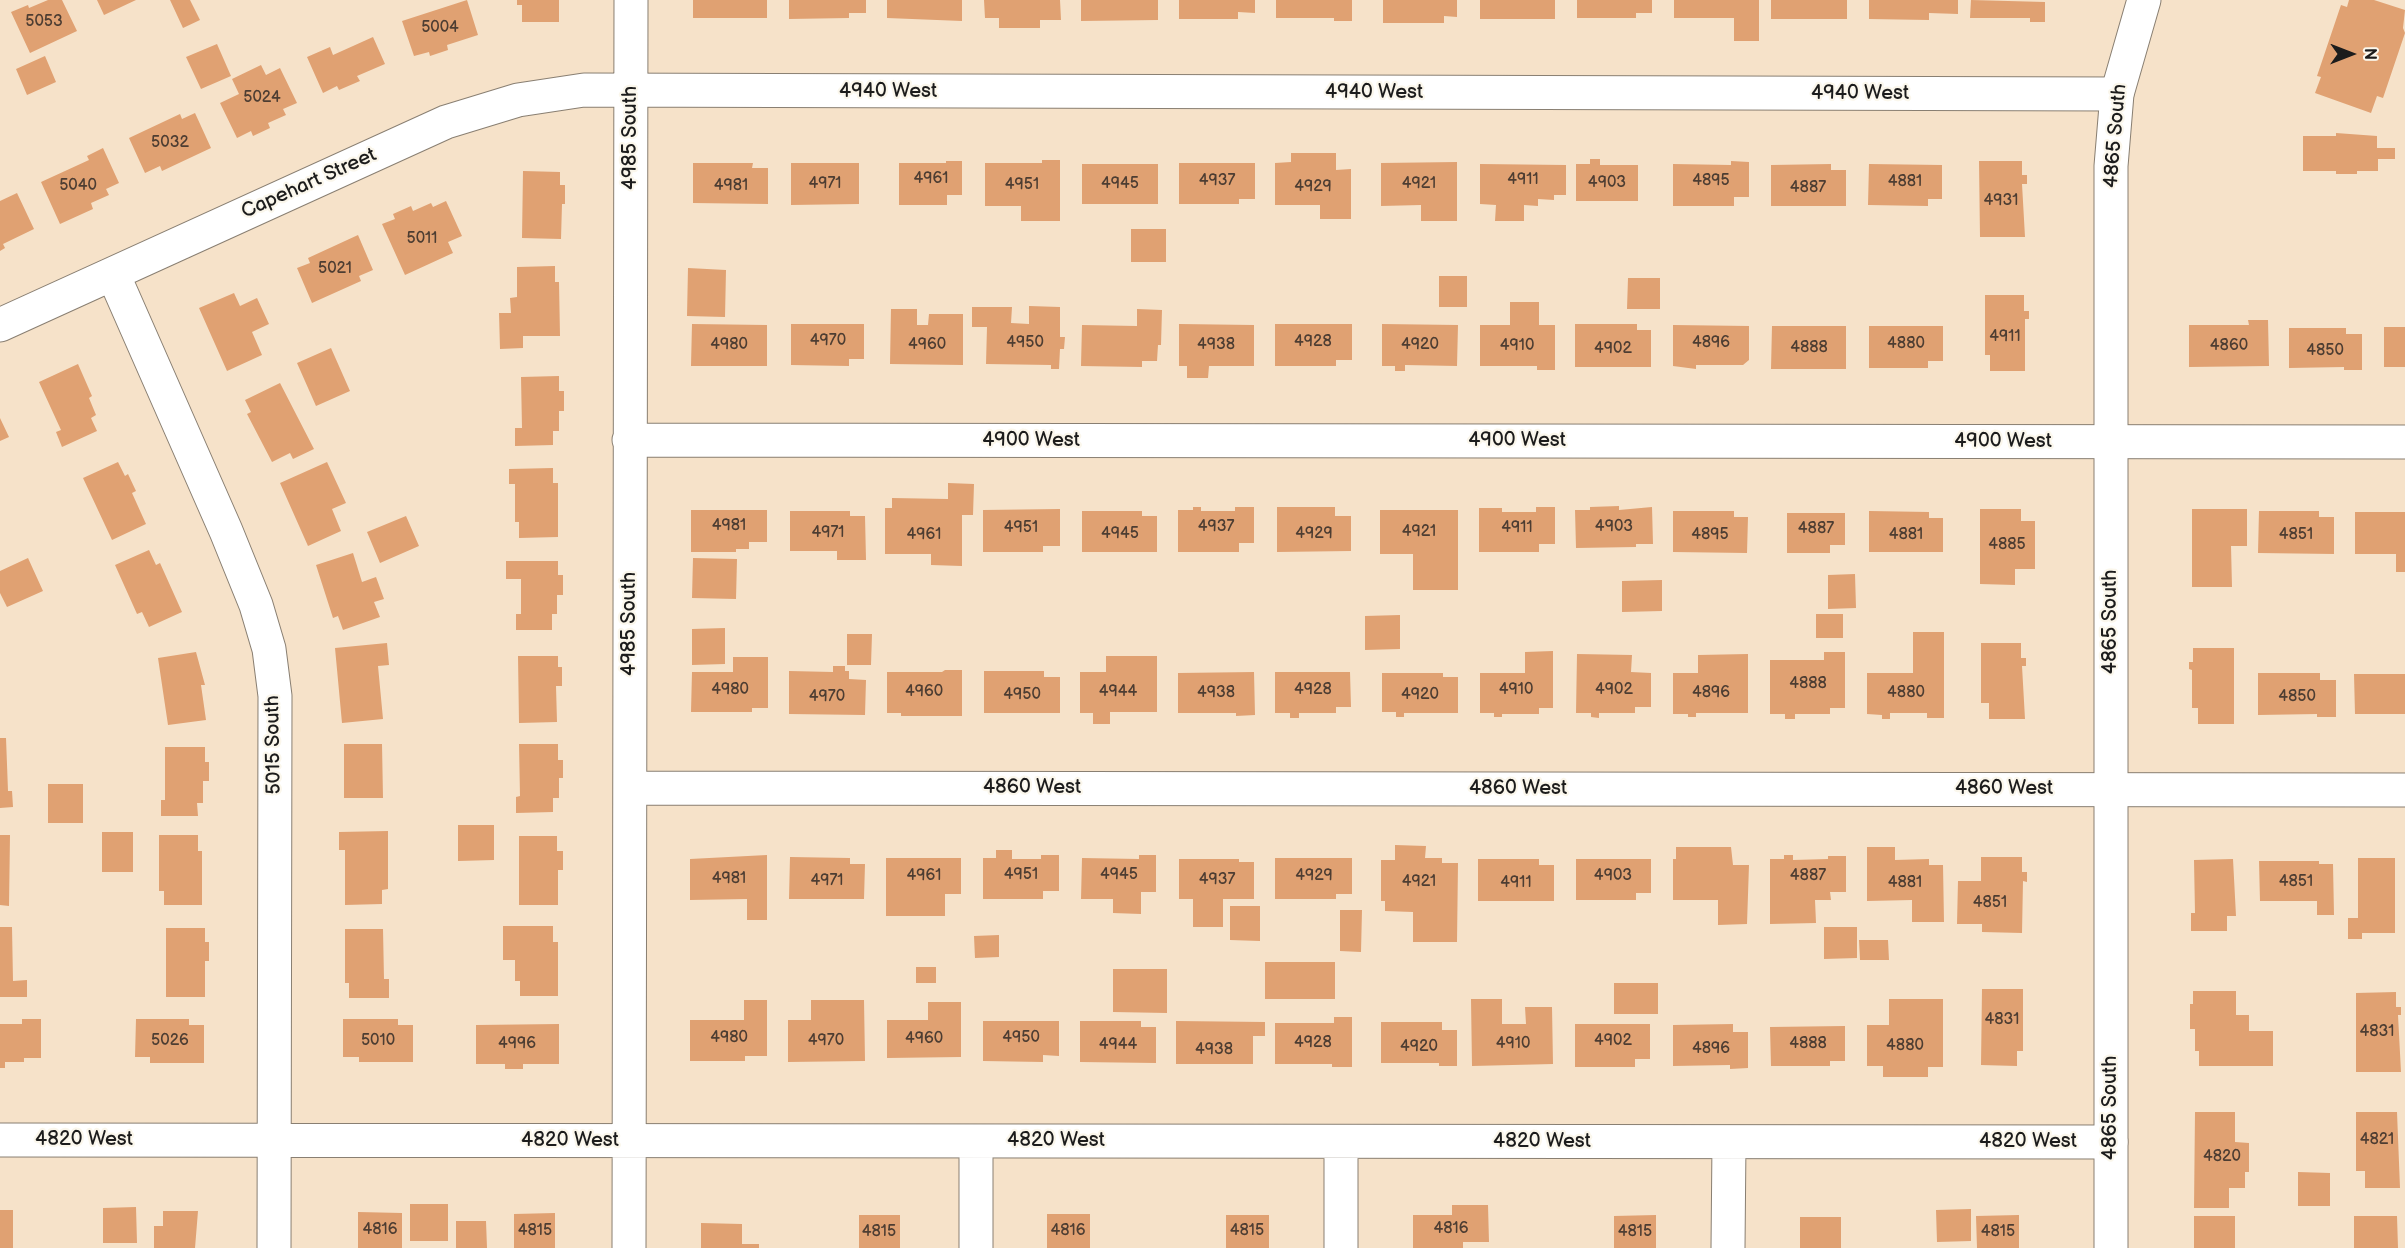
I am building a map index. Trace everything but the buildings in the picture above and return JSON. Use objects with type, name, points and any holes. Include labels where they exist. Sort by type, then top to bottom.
[{"type":"street","name":"4985 South","points":[[629,1248],[631,0]]},
{"type":"street","name":"4865 South","points":[[2111,1248],[2111,166],[2117,94],[2144,0]]},
{"type":"street","name":"Capehart Street","points":[[0,325],[446,122],[518,100],[584,90],[632,91]]},
{"type":"street","name":"4940 West","points":[[632,91],[2117,94]]},
{"type":"street","name":"5015 South","points":[[112,274],[226,531],[256,605],[269,650],[275,696],[274,1248]]},
{"type":"street","name":"4900 West","points":[[629,440],[2405,442]]},
{"type":"street","name":"4860 West","points":[[630,788],[2405,790]]},
{"type":"street","name":"4820 West","points":[[0,1140],[2111,1142]]},
{"type":"street","points":[[976,1141],[976,1248]]},
{"type":"street","points":[[1341,1142],[1341,1248]]},
{"type":"street","points":[[1728,1248],[1729,1142]]}]
